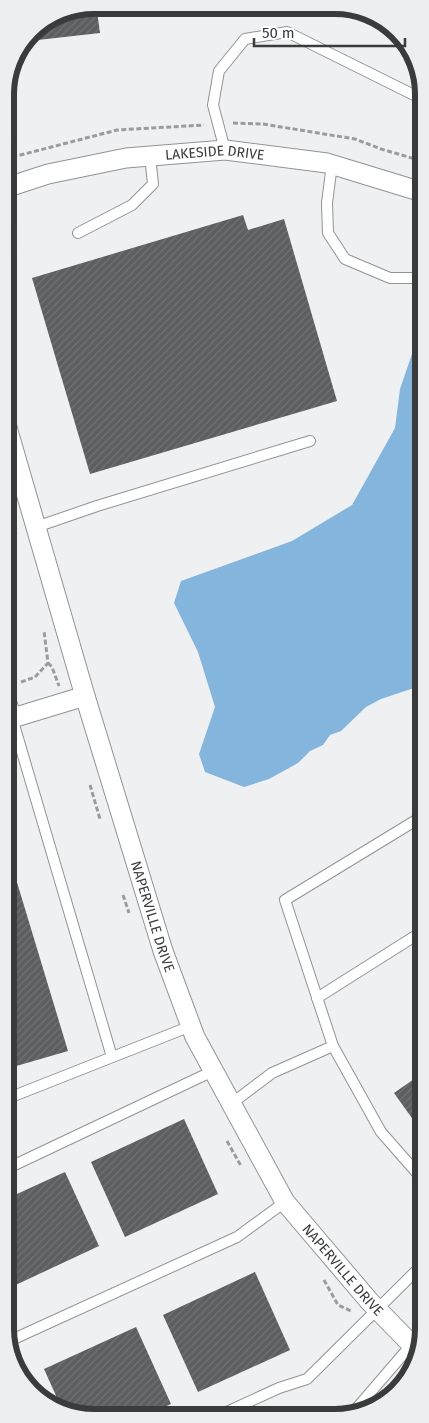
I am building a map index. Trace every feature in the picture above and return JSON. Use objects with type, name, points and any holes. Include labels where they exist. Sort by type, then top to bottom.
[{"type":"street","name":"LAKESIDE DRIVE","points":[[14,185],[48,174],[126,158],[225,150],[332,164],[415,190]]},
{"type":"street","name":"NAPERVILLE DRIVE","points":[[14,452],[84,696],[163,951],[191,1026],[213,1071],[285,1202],[377,1309],[413,1346]]},
{"type":"street","points":[[14,717],[84,696]]},
{"type":"lane","points":[[225,150],[213,105],[219,71],[245,39],[287,32],[415,96]]},
{"type":"lane","points":[[78,233],[132,205],[153,184],[150,156]]},
{"type":"lane","points":[[332,164],[327,203],[328,234],[345,258],[390,278],[415,278]]},
{"type":"lane","points":[[36,528],[97,506],[310,441]]},
{"type":"lane","points":[[14,728],[112,1057]]},
{"type":"lane","points":[[415,821],[285,900],[333,1046],[382,1132],[415,1170]]},
{"type":"lane","points":[[317,998],[415,936]]},
{"type":"lane","points":[[14,1096],[191,1026]]},
{"type":"lane","points":[[231,1104],[272,1073],[333,1046]]},
{"type":"lane","points":[[14,1165],[213,1071]]},
{"type":"lane","points":[[15,1339],[237,1237],[285,1202]]},
{"type":"lane","points":[[233,1409],[279,1388],[307,1378],[415,1272]]},
{"type":"lane","points":[[360,1405],[413,1348]]},
{"type":"path","points":[[14,683],[35,677],[44,670],[48,663]]},
{"type":"water","points":[[414,348],[415,688],[381,699],[366,707],[341,731],[330,735],[323,745],[310,751],[298,763],[269,779],[244,787],[205,772],[199,754],[215,707],[198,652],[174,603],[181,581],[292,541],[352,505],[395,428],[400,389]]},
{"type":"building","points":[[97,14],[100,33],[35,40],[54,25],[78,15]]},
{"type":"building","points":[[243,215],[248,230],[284,219],[337,401],[90,474],[32,278]]},
{"type":"building","points":[[14,872],[68,1051],[14,1067]]},
{"type":"building","points":[[415,1078],[415,1122],[394,1093]]},
{"type":"building","points":[[184,1119],[218,1194],[125,1237],[91,1162]]},
{"type":"building","points":[[65,1172],[99,1246],[14,1286],[14,1195]]},
{"type":"building","points":[[255,1272],[290,1350],[198,1392],[163,1315]]},
{"type":"building","points":[[136,1327],[171,1404],[160,1409],[78,1408],[58,1401],[44,1369]]}]
